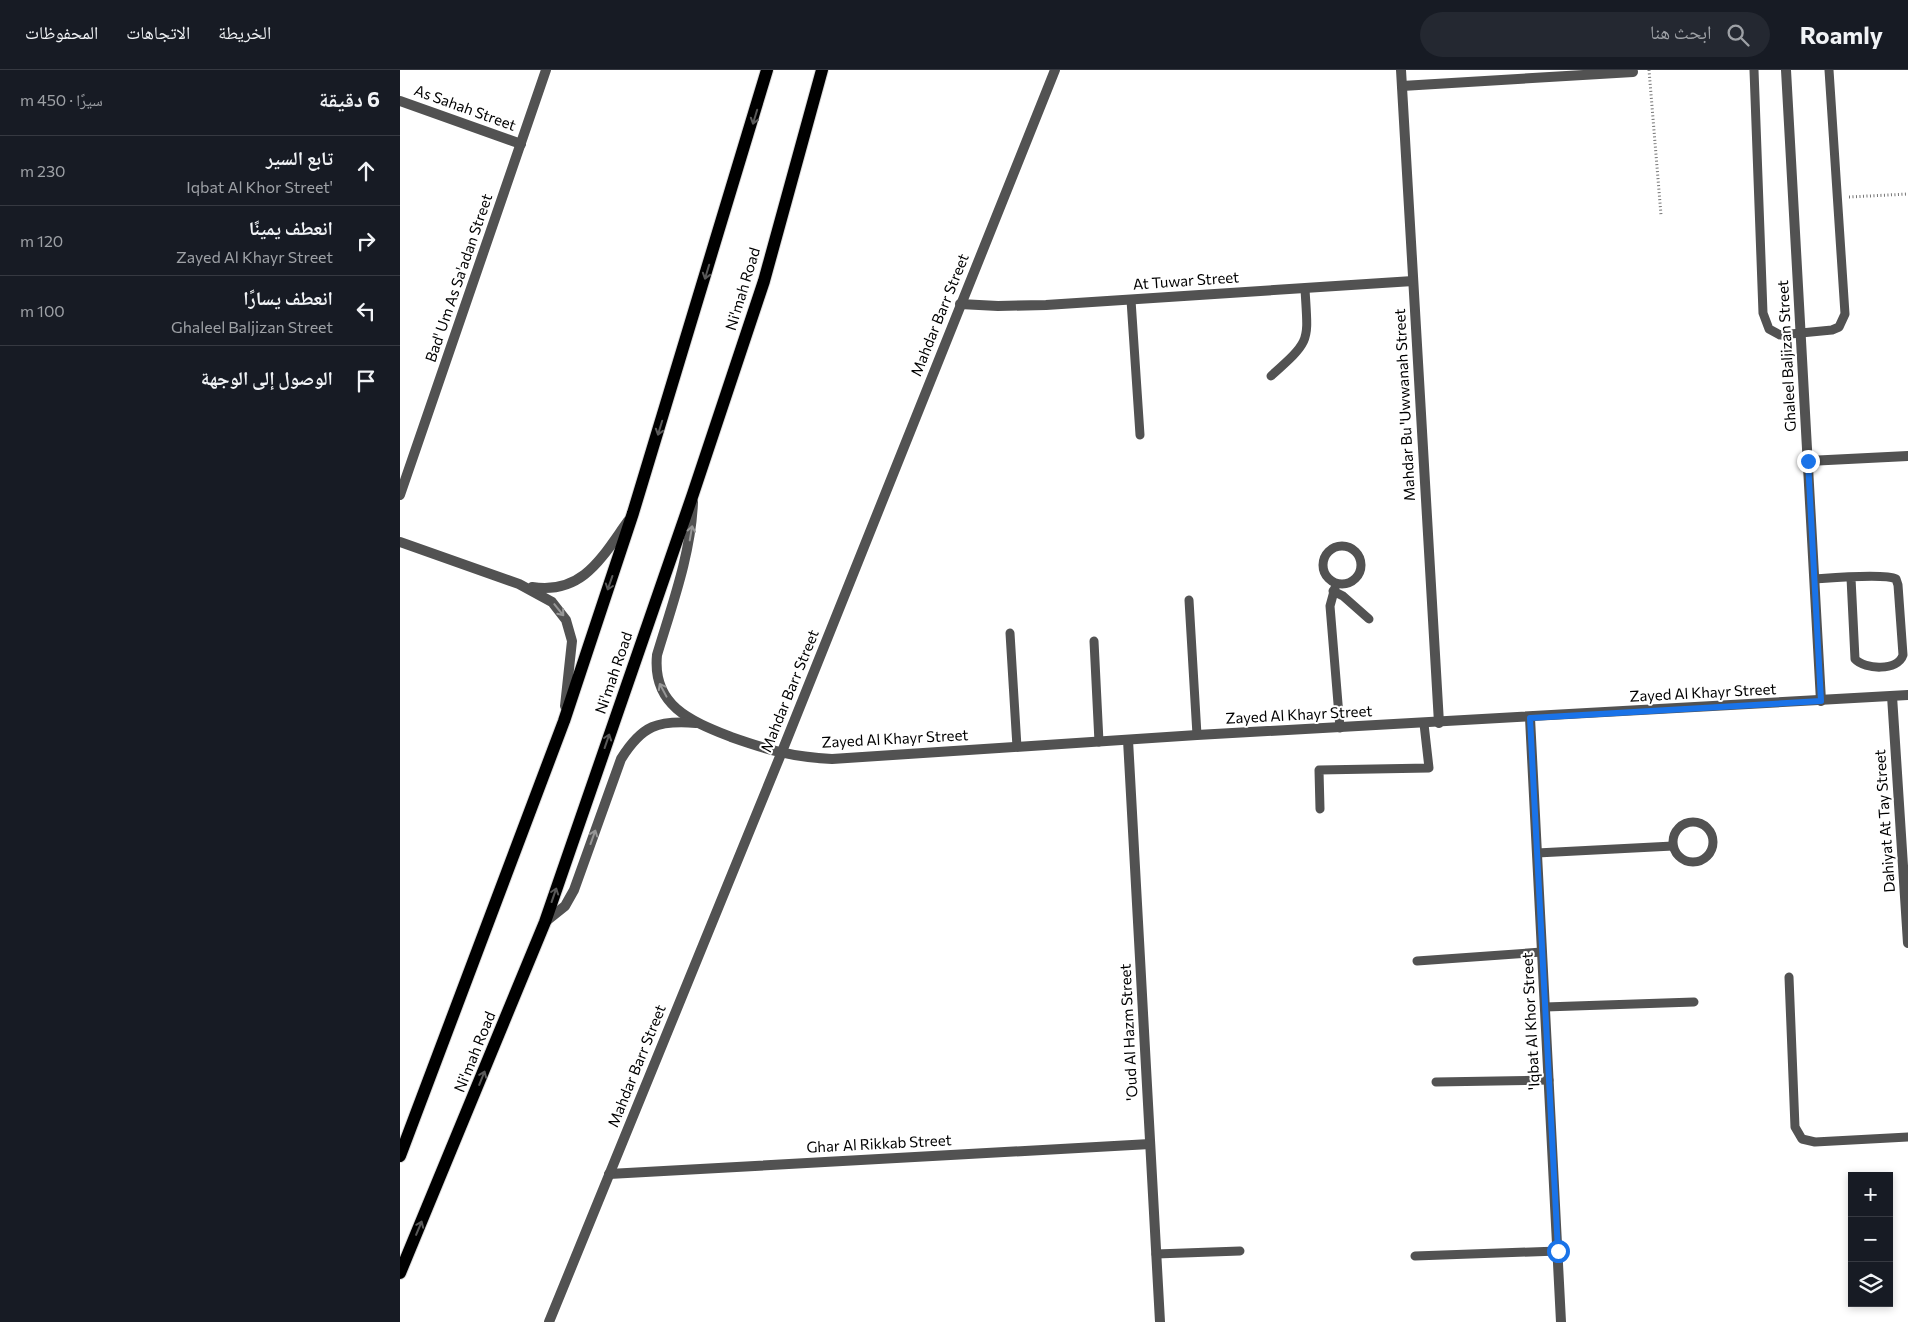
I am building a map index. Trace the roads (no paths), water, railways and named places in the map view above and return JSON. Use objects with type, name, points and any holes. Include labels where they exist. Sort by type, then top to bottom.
[{"type":"main road","points":[[400,1156],[564,721],[633,514],[767,70]]},
{"type":"main road","name":"Ni'mah Road","points":[[400,1273],[545,922],[693,494],[764,281],[822,70]]},
{"type":"street","name":"Bad' Um As Sa'adan Street","points":[[400,495],[546,70]]},
{"type":"street","name":"Mahdar Barr Street","points":[[549,1322],[1055,70]]},
{"type":"street","name":"Mahdar Bu 'Uwwanah Street","points":[[1401,70],[1439,723]]},
{"type":"street","name":"Ghaleel Baljizan Street","points":[[1786,70],[1821,701]]},
{"type":"street","points":[[1402,86],[1633,72]]},
{"type":"street","name":"As Sahah Street","points":[[400,101],[521,144]]},
{"type":"street","name":"At Tuwar Street","points":[[960,304],[1007,306],[1131,300],[1413,281]]},
{"type":"street","points":[[1808,461],[1908,456]]},
{"type":"street","points":[[693,494],[692,526],[688,548],[658,655],[656,671],[659,684],[669,701],[679,712],[697,723]]},
{"type":"street","points":[[400,542],[519,584],[545,589],[564,586],[582,578],[600,560],[633,514]]},
{"type":"street","points":[[519,584],[552,602],[566,620],[570,630],[571,652],[564,721]]},
{"type":"street","name":"Zayed Al Khayr Street","points":[[697,723],[780,754],[832,759],[1197,735],[1424,724],[1908,695]]},
{"type":"street","name":"Dahiyat At Tay Street","points":[[1892,696],[1908,944]]},
{"type":"street","name":"'Iqbat Al Khor Street","points":[[1530,718],[1561,1322]]},
{"type":"street","points":[[545,922],[565,906],[574,890],[621,759],[630,744],[644,730],[657,724],[675,722],[697,723]]},
{"type":"street","name":"'Oud Al Hazm Street","points":[[1128,740],[1160,1322]]},
{"type":"street","name":"Ghar Al Rikkab Street","points":[[609,1174],[1150,1144]]},
{"type":"lane","points":[[1754,70],[1764,322],[1769,329],[1780,335],[1832,330],[1839,327],[1845,314],[1829,70]]},
{"type":"lane","points":[[1270,376],[1298,352],[1307,338],[1305,289]]},
{"type":"lane","points":[[1131,300],[1140,435]]},
{"type":"lane","points":[[1334,587],[1348,584],[1358,577],[1362,565],[1358,554],[1348,546],[1336,546],[1326,554],[1322,565],[1326,577],[1334,587],[1369,619]]},
{"type":"lane","points":[[1814,579],[1851,578],[1890,577],[1898,582],[1902,655],[1898,663],[1893,666],[1864,666],[1855,659],[1851,578]]},
{"type":"lane","points":[[1334,587],[1330,606],[1340,728]]},
{"type":"lane","points":[[1189,600],[1197,735]]},
{"type":"lane","points":[[1010,633],[1017,747]]},
{"type":"lane","points":[[1094,641],[1099,742]]},
{"type":"lane","points":[[1320,809],[1319,770],[1429,768],[1424,724]]},
{"type":"lane","points":[[1695,821],[1706,827],[1712,838],[1711,850],[1703,859],[1690,862],[1679,857],[1673,846],[1674,833],[1683,824],[1695,821]]},
{"type":"lane","points":[[1537,853],[1673,846]]},
{"type":"lane","points":[[1417,961],[1542,952]]},
{"type":"lane","points":[[1788,977],[1795,1127],[1802,1139],[1815,1142],[1908,1137]]},
{"type":"lane","points":[[1545,1007],[1694,1002]]},
{"type":"lane","points":[[1436,1082],[1549,1080]]},
{"type":"lane","points":[[1156,1254],[1240,1251]]},
{"type":"lane","points":[[1415,1256],[1558,1251]]}]
